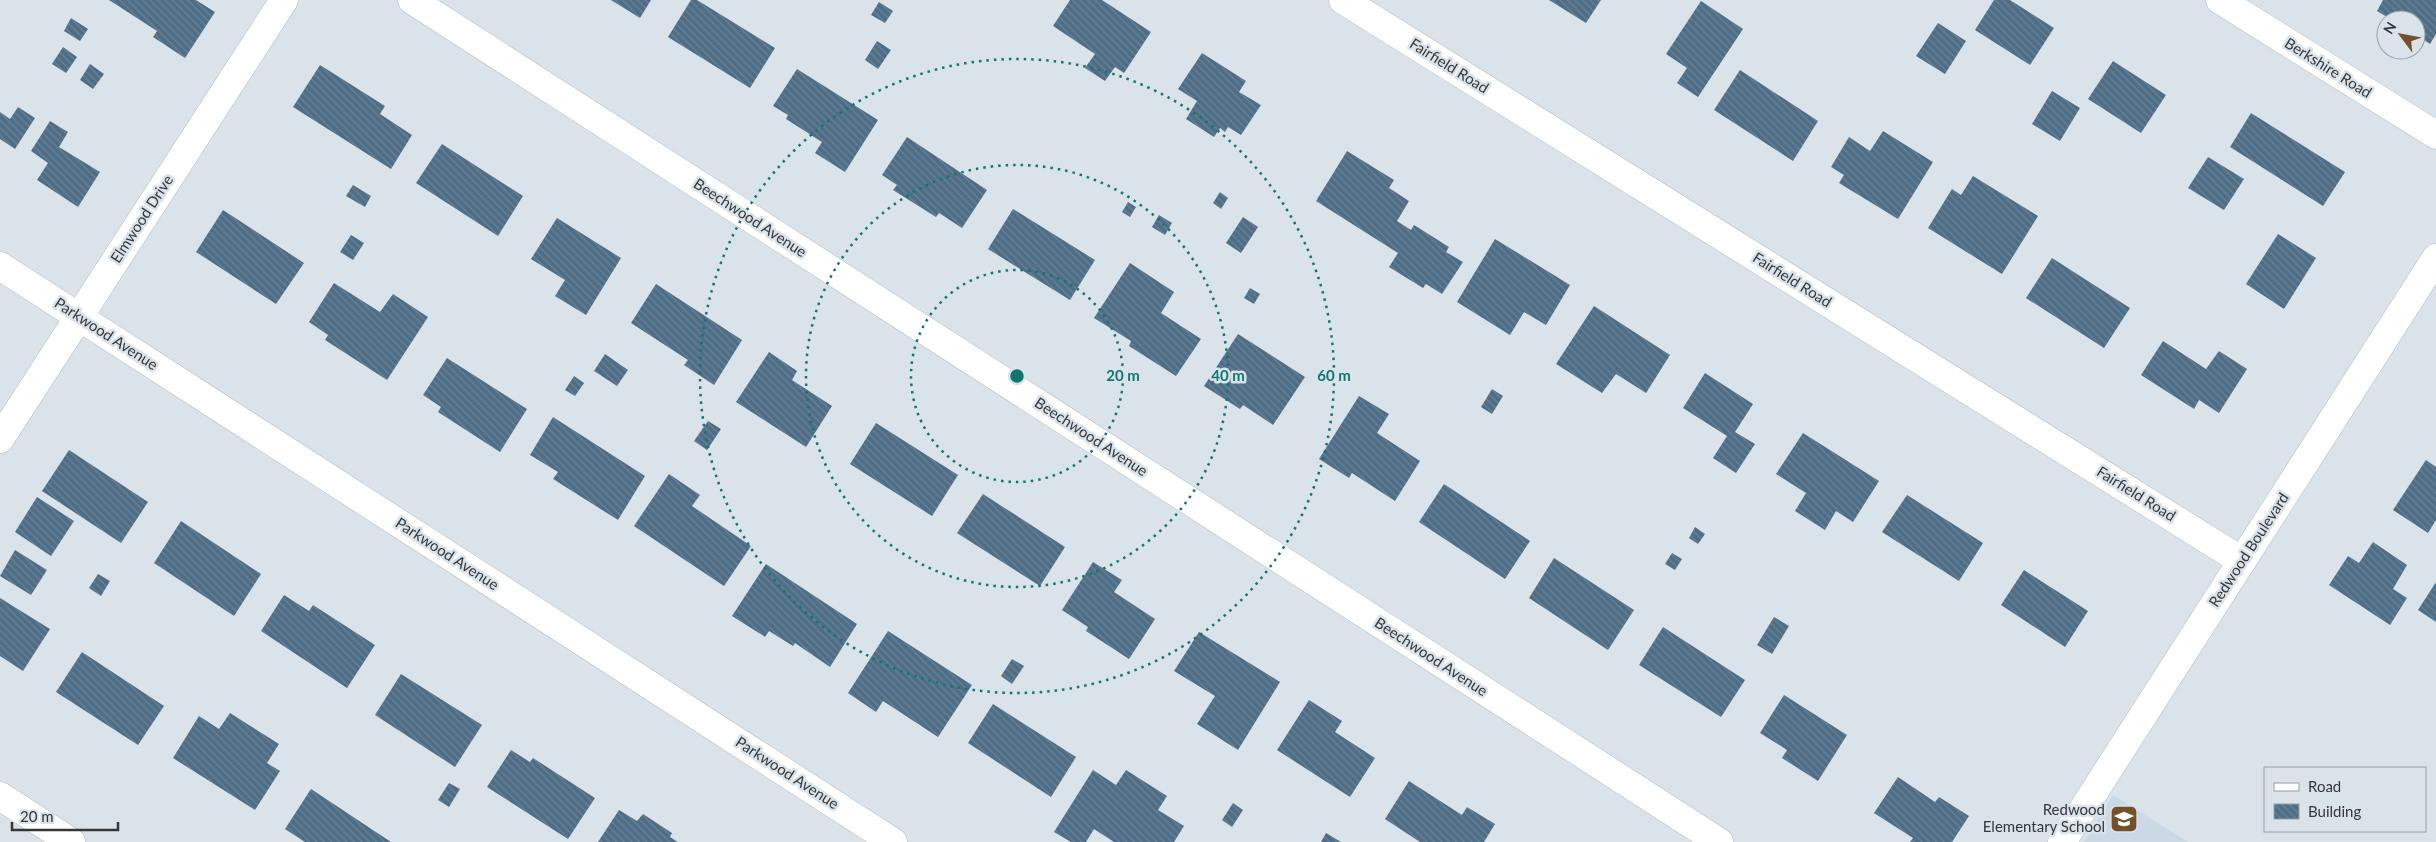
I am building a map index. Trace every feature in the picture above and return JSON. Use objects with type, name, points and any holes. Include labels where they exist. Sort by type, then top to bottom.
[{"type":"street","name":"Elmwood Drive","points":[[0,439],[284,0]]},
{"type":"street","name":"Beechwood Avenue","points":[[412,0],[1719,842]]},
{"type":"street","name":"Fairfield Road","points":[[1343,0],[2242,560]]},
{"type":"street","name":"Berkshire Road","points":[[2220,0],[2436,135]]},
{"type":"street","name":"Redwood Boulevard","points":[[2062,842],[2436,258]]},
{"type":"street","name":"Parkwood Avenue","points":[[0,266],[893,842]]},
{"type":"street","points":[[0,796],[71,842]]},
{"type":"shaded area","name":"Redwood Elementary School","points":[[2113,795],[2188,842],[2084,842]]},
{"type":"building","points":[[109,0],[196,0],[215,12],[185,58],[153,37],[157,31]]},
{"type":"building","points":[[611,0],[651,0],[640,18]]},
{"type":"building","points":[[691,0],[697,0],[775,48],[750,88],[668,37]]},
{"type":"building","points":[[1070,0],[1102,0],[1151,32],[1124,73],[1115,67],[1105,81],[1085,68],[1095,54],[1053,26]]},
{"type":"building","points":[[1549,0],[1601,0],[1586,23]]},
{"type":"building","points":[[1994,0],[2010,0],[2054,28],[2030,65],[1975,30]]},
{"type":"building","points":[[2383,0],[2436,0],[2436,34],[2430,44],[2426,41],[2426,10],[2378,10]]},
{"type":"building","points":[[1701,1],[1743,29],[1698,97],[1677,83],[1687,68],[1666,54]]},
{"type":"building","points":[[879,2],[893,11],[885,23],[871,15]]},
{"type":"building","points":[[71,18],[88,29],[80,41],[64,31]]},
{"type":"building","points":[[1938,23],[1966,41],[1945,74],[1916,56]]},
{"type":"building","points":[[877,41],[891,50],[878,69],[865,60]]},
{"type":"building","points":[[63,47],[77,57],[66,73],[52,64]]},
{"type":"building","points":[[1202,53],[1246,81],[1239,92],[1261,105],[1241,135],[1228,127],[1225,132],[1220,128],[1214,137],[1186,119],[1197,101],[1178,89]]},
{"type":"building","points":[[2113,61],[2166,95],[2141,133],[2088,99]]},
{"type":"building","points":[[90,64],[104,74],[93,89],[80,80]]},
{"type":"building","points":[[320,65],[385,106],[380,114],[412,135],[391,169],[293,107]]},
{"type":"building","points":[[797,69],[878,120],[845,172],[815,153],[822,142],[786,119],[788,115],[773,106]]},
{"type":"building","points":[[1740,70],[1818,121],[1793,161],[1714,110]]},
{"type":"building","points":[[2052,91],[2080,108],[2060,141],[2032,124]]},
{"type":"building","points":[[18,107],[35,118],[15,149],[0,139],[0,112],[10,119]]},
{"type":"building","points":[[2251,113],[2345,172],[2323,206],[2230,147]]},
{"type":"building","points":[[50,121],[68,132],[59,147],[100,172],[78,207],[37,180],[48,163],[31,151]]},
{"type":"building","points":[[1883,131],[1933,162],[1898,219],[1839,183],[1844,175],[1831,167],[1849,137],[1870,151]]},
{"type":"building","points":[[907,137],[987,190],[962,228],[939,213],[936,217],[893,190],[897,185],[882,175]]},
{"type":"building","points":[[442,144],[523,196],[498,236],[416,183]]},
{"type":"building","points":[[1347,151],[1394,180],[1389,188],[1409,201],[1397,221],[1411,230],[1414,225],[1449,247],[1446,252],[1463,262],[1442,294],[1426,284],[1423,288],[1389,267],[1398,253],[1316,201]]},
{"type":"building","points":[[2208,157],[2244,179],[2224,210],[2188,188]]},
{"type":"building","points":[[1973,176],[2038,216],[2002,274],[1928,228],[1952,189],[1961,195]]},
{"type":"building","points":[[353,185],[371,196],[365,207],[346,196]]},
{"type":"building","points":[[1220,192],[1228,198],[1221,209],[1213,203]]},
{"type":"building","points":[[1128,202],[1136,207],[1130,217],[1122,212]]},
{"type":"building","points":[[1013,209],[1095,260],[1070,300],[988,249]]},
{"type":"building","points":[[223,210],[304,263],[276,304],[196,252]]},
{"type":"building","points":[[1159,215],[1172,223],[1165,235],[1152,227]]},
{"type":"building","points":[[1243,217],[1258,227],[1241,253],[1226,243]]},
{"type":"building","points":[[557,218],[621,258],[586,315],[555,296],[565,280],[531,259]]},
{"type":"building","points":[[2278,234],[2316,258],[2284,309],[2246,284]]},
{"type":"building","points":[[351,235],[364,243],[353,260],[340,252]]},
{"type":"building","points":[[1495,239],[1570,285],[1546,325],[1524,312],[1510,335],[1457,302]]},
{"type":"building","points":[[2052,258],[2130,308],[2104,348],[2026,298]]},
{"type":"building","points":[[1130,263],[1174,292],[1161,313],[1201,339],[1176,376],[1129,346],[1131,341],[1094,318]]},
{"type":"building","points":[[334,283],[380,312],[393,294],[428,317],[387,380],[325,340],[328,335],[309,322]]},
{"type":"building","points":[[656,284],[742,340],[714,385],[684,365],[688,360],[631,323]]},
{"type":"building","points":[[1250,288],[1260,294],[1254,304],[1244,298]]},
{"type":"building","points":[[1594,306],[1670,355],[1646,393],[1616,374],[1602,393],[1556,364]]},
{"type":"building","points":[[1238,334],[1305,377],[1273,425],[1243,405],[1240,409],[1204,386]]},
{"type":"building","points":[[2163,341],[2206,369],[2219,351],[2247,369],[2219,413],[2199,400],[2194,409],[2141,375]]},
{"type":"building","points":[[769,352],[797,371],[792,380],[832,406],[806,447],[736,402]]},
{"type":"building","points":[[605,354],[628,370],[617,386],[594,371]]},
{"type":"building","points":[[447,358],[527,409],[500,452],[438,412],[441,407],[423,395]]},
{"type":"building","points":[[1705,373],[1753,404],[1735,432],[1755,444],[1736,473],[1713,458],[1727,436],[1683,408]]},
{"type":"building","points":[[574,376],[584,383],[575,396],[565,390]]},
{"type":"building","points":[[1492,389],[1503,396],[1492,414],[1481,407]]},
{"type":"building","points":[[1359,396],[1389,414],[1377,433],[1420,461],[1395,501],[1352,473],[1349,478],[1319,459]]},
{"type":"building","points":[[553,417],[645,476],[618,520],[553,479],[558,472],[530,455]]},
{"type":"building","points":[[708,421],[721,429],[707,450],[694,441]]},
{"type":"building","points":[[876,423],[958,475],[932,516],[850,464]]},
{"type":"building","points":[[1803,433],[1879,481],[1853,522],[1836,511],[1825,530],[1795,511],[1806,493],[1776,474]]},
{"type":"building","points":[[69,450],[148,502],[121,543],[42,491]]},
{"type":"building","points":[[2426,460],[2436,467],[2436,520],[2428,533],[2393,510]]},
{"type":"building","points":[[669,474],[700,495],[692,506],[751,546],[724,586],[634,526]]},
{"type":"building","points":[[1444,484],[1530,541],[1505,579],[1419,522]]},
{"type":"building","points":[[983,494],[1065,547],[1040,586],[957,533]]},
{"type":"building","points":[[1907,495],[1983,543],[1959,581],[1882,532]]},
{"type":"building","points":[[37,497],[74,521],[51,556],[15,532]]},
{"type":"building","points":[[181,521],[261,574],[234,616],[154,563]]},
{"type":"building","points":[[1695,527],[1705,534],[1698,544],[1689,538]]},
{"type":"building","points":[[2373,542],[2407,565],[2393,589],[2407,598],[2390,625],[2329,585],[2348,556],[2359,563]]},
{"type":"building","points":[[15,550],[47,570],[31,595],[0,576]]},
{"type":"building","points":[[1672,553],[1682,559],[1675,570],[1665,564]]},
{"type":"building","points":[[1554,558],[1634,610],[1608,650],[1529,598]]},
{"type":"building","points":[[1093,562],[1122,580],[1114,592],[1155,619],[1129,659],[1086,631],[1088,627],[1062,610]]},
{"type":"building","points":[[766,564],[857,624],[830,667],[795,643],[793,646],[769,631],[765,637],[732,616]]},
{"type":"building","points":[[2024,570],[2088,611],[2065,647],[2001,605]]},
{"type":"building","points":[[98,574],[110,581],[101,596],[89,588]]},
{"type":"building","points":[[2436,582],[2436,622],[2418,610]]},
{"type":"building","points":[[284,595],[309,611],[313,605],[375,645],[347,688],[261,631]]},
{"type":"building","points":[[0,598],[50,629],[23,671],[0,656]]},
{"type":"building","points":[[1774,617],[1789,626],[1772,654],[1757,645]]},
{"type":"building","points":[[1663,627],[1745,680],[1721,717],[1639,665]]},
{"type":"building","points":[[888,631],[972,685],[938,737],[883,701],[876,712],[848,693]]},
{"type":"building","points":[[1199,632],[1280,682],[1238,750],[1197,724],[1215,696],[1174,671]]},
{"type":"building","points":[[82,652],[164,706],[138,745],[56,692]]},
{"type":"building","points":[[1012,659],[1024,666],[1012,684],[1001,676]]},
{"type":"building","points":[[401,674],[482,725],[455,767],[375,715]]},
{"type":"building","points":[[1784,695],[1847,735],[1818,781],[1782,758],[1787,750],[1760,733]]},
{"type":"building","points":[[1309,700],[1342,721],[1335,732],[1375,758],[1350,797],[1277,750]]},
{"type":"building","points":[[993,704],[1076,757],[1051,797],[968,743]]},
{"type":"building","points":[[230,713],[279,744],[267,763],[280,771],[255,810],[173,758],[199,716],[219,729]]},
{"type":"building","points":[[511,750],[530,762],[533,758],[595,798],[568,839],[487,787]]},
{"type":"building","points":[[1093,770],[1116,785],[1126,770],[1167,796],[1158,810],[1184,826],[1174,842],[1114,842],[1094,829],[1086,842],[1071,842],[1054,832]]},
{"type":"building","points":[[1898,777],[1935,802],[1939,797],[1969,816],[1952,842],[1910,842],[1913,838],[1874,813]]},
{"type":"building","points":[[1409,781],[1462,815],[1467,807],[1495,824],[1484,842],[1420,842],[1385,819]]},
{"type":"building","points":[[449,783],[460,789],[449,807],[438,800]]},
{"type":"building","points":[[311,789],[391,842],[305,842],[285,829]]},
{"type":"building","points":[[1233,803],[1243,810],[1232,827],[1222,820]]},
{"type":"building","points":[[619,810],[637,821],[643,814],[672,833],[670,837],[678,842],[598,842]]},
{"type":"building","points":[[1326,833],[1341,842],[1321,842]]},
{"type":"place","name":"Redwood Elementary School","points":[[2124,819]]}]
